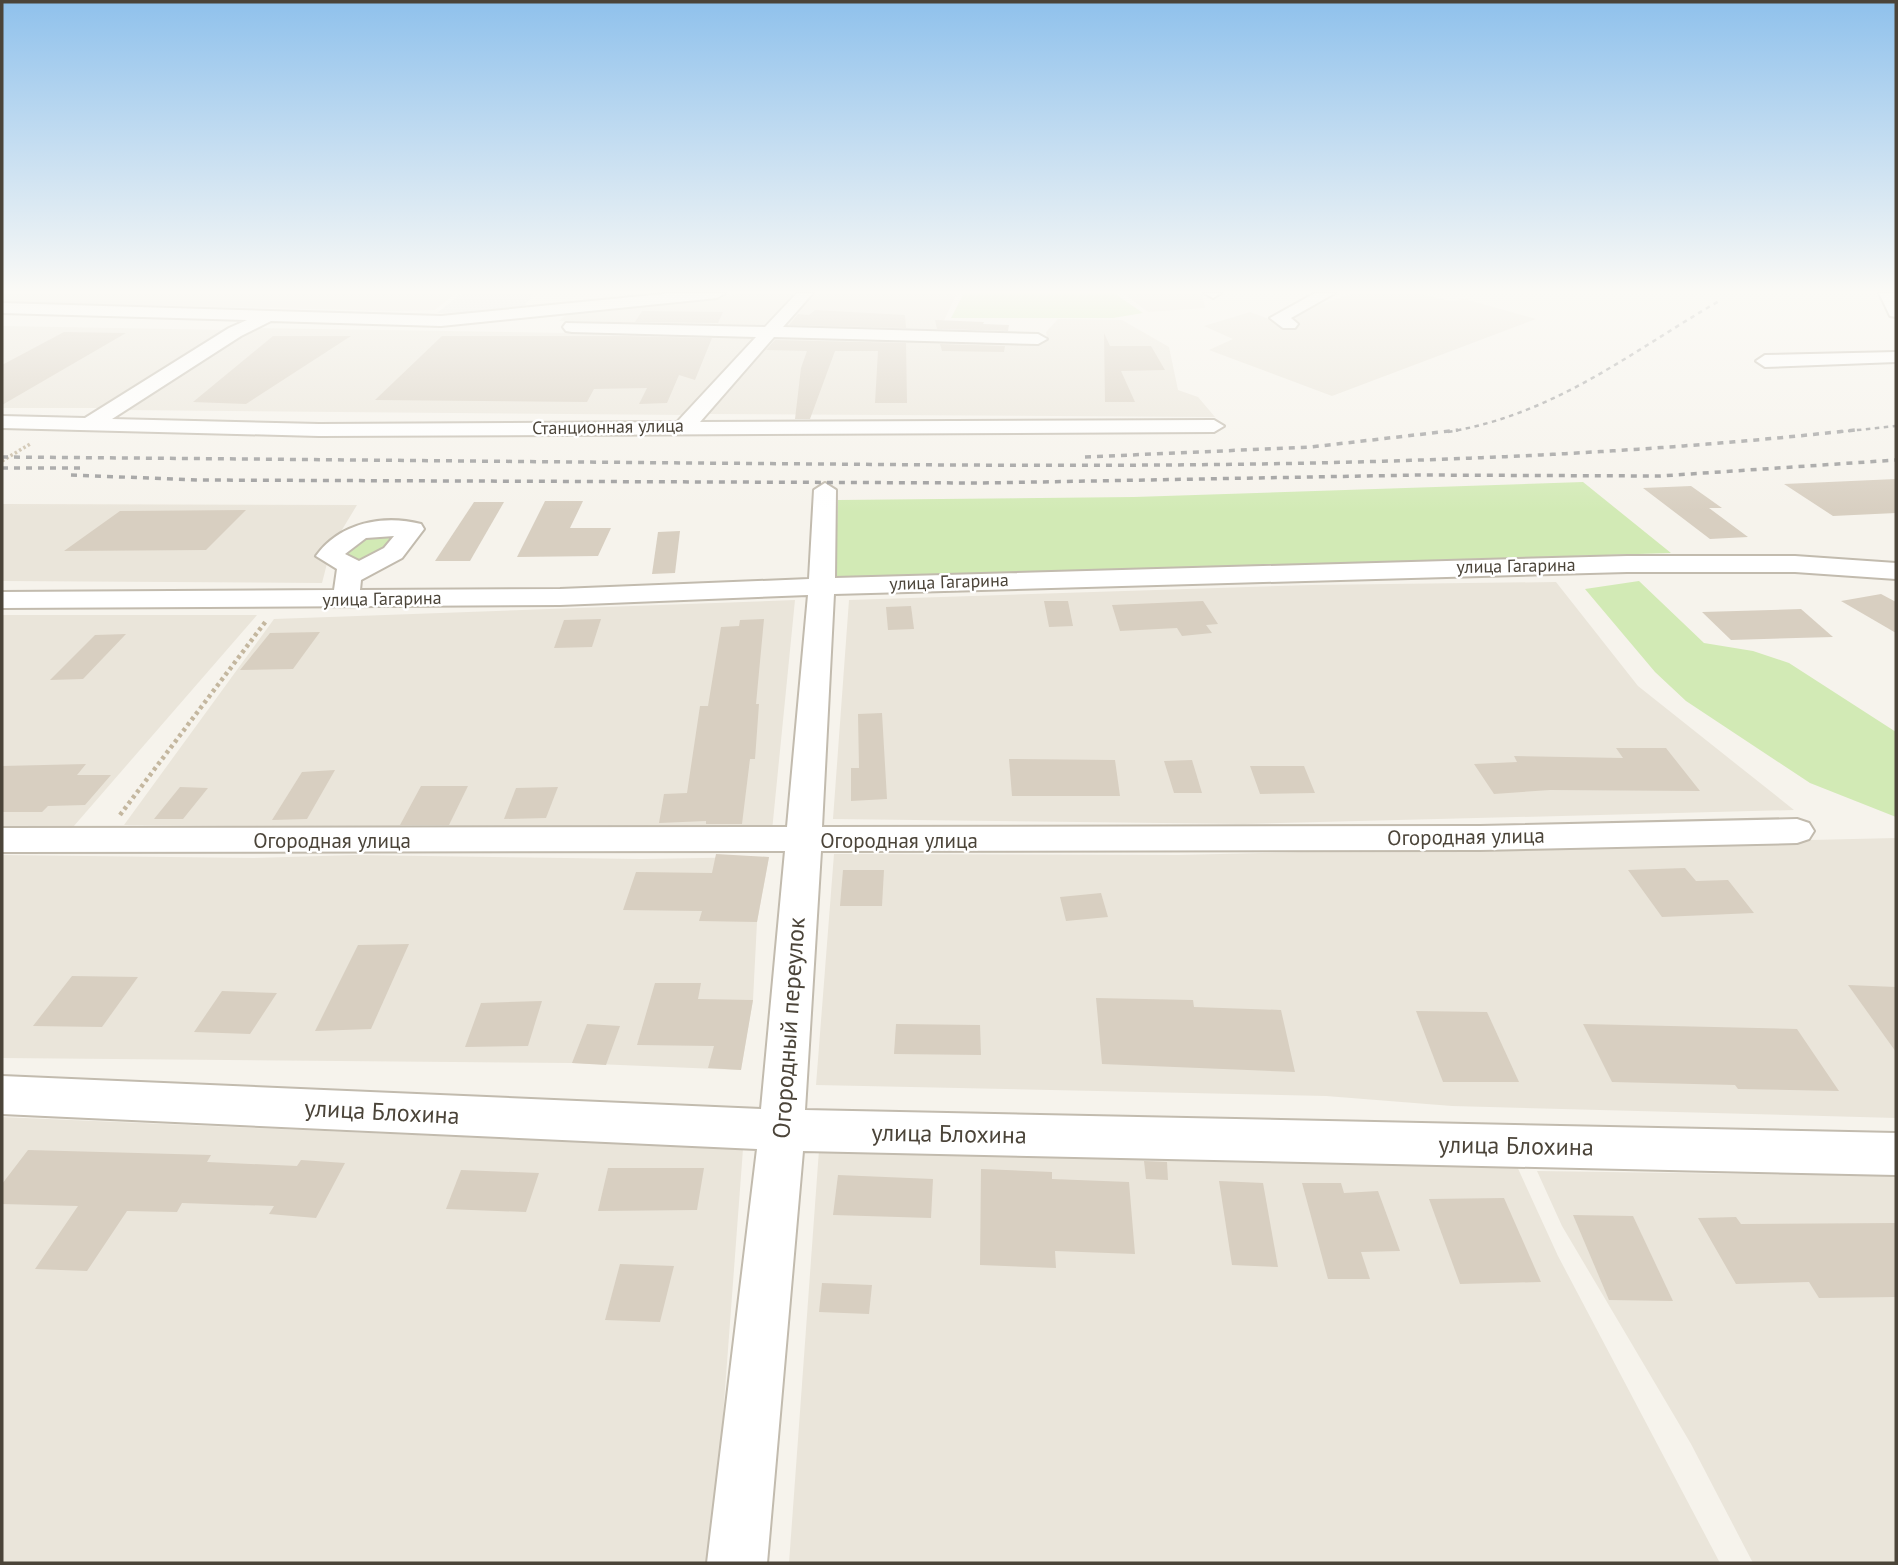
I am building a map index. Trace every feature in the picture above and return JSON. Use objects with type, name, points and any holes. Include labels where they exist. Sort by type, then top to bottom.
[{"type":"street","points":[[91,423],[181,366]]},
{"type":"street","points":[[685,426],[741,366]]},
{"type":"street","name":"Станционная улица","points":[[2,422],[319,430],[685,426],[1214,426]]},
{"type":"street","name":"Огородный переулок","points":[[737,1563],[758,1401],[782,1130],[823,586],[825,490]]},
{"type":"street","name":"улица Гагарина","points":[[2,600],[282,601],[347,588],[560,597],[823,586],[1628,564],[1795,564],[1852,568],[1894,575]]},
{"type":"street","name":"Огородная улица","points":[[2,840],[1466,838],[1797,831]]},
{"type":"street","name":"улица Блохина","points":[[2,1095],[782,1130],[1896,1154]]},
{"type":"path","points":[[101,841],[282,601]]},
{"type":"shaded area","points":[[2,366],[173,366],[111,408],[2,408]]},
{"type":"shaded area","points":[[191,366],[731,366],[688,415],[122,410]]},
{"type":"shaded area","points":[[750,366],[1173,366],[1178,390],[1198,397],[1215,417],[707,414]]},
{"type":"shaded area","points":[[1252,366],[1411,366],[1332,396]]},
{"type":"shaded area","points":[[2,504],[357,505],[331,548],[322,583],[2,581]]},
{"type":"shaded area","points":[[1556,582],[1638,686],[1794,810],[1245,824],[833,819],[849,600],[1311,585]]},
{"type":"shaded area","points":[[795,600],[772,831],[124,825],[274,619]]},
{"type":"shaded area","points":[[2,615],[257,615],[67,834],[2,833]]},
{"type":"shaded area","points":[[1896,838],[1896,1118],[1452,1106],[1326,1096],[816,1085],[834,854],[1179,855]]},
{"type":"shaded area","points":[[2,855],[254,858],[356,855],[641,859],[769,857],[757,922],[753,1000],[741,1070],[572,1063],[2,1058]]},
{"type":"shaded area","points":[[2,1117],[743,1149],[712,1563],[2,1563]]},
{"type":"shaded area","points":[[819,1150],[1515,1162],[1558,1256],[1720,1563],[789,1563]]},
{"type":"shaded area","points":[[1537,1171],[1896,1176],[1896,1563],[1753,1563],[1691,1444],[1562,1226]]},
{"type":"green space","points":[[1583,482],[1671,553],[835,578],[838,500],[1134,497]]},
{"type":"green space","points":[[384,535],[390,539],[378,555],[349,561],[342,555],[353,540]]},
{"type":"green space","points":[[1639,581],[1704,643],[1753,651],[1789,663],[1896,732],[1896,817],[1810,783],[1686,701],[1655,672],[1585,589]]},
{"type":"building","points":[[2,366],[69,366],[2,405]]},
{"type":"building","points":[[237,366],[305,366],[246,404],[193,402]]},
{"type":"building","points":[[411,366],[701,366],[695,380],[679,375],[667,403],[639,404],[647,388],[594,389],[587,402],[375,400]]},
{"type":"building","points":[[829,366],[810,419],[795,419],[801,368]]},
{"type":"building","points":[[877,366],[906,366],[907,403],[875,403]]},
{"type":"building","points":[[1104,366],[1163,366],[1165,370],[1121,371],[1135,402],[1105,402]]},
{"type":"building","points":[[1896,479],[1896,513],[1833,516],[1784,484]]},
{"type":"building","points":[[1691,486],[1722,508],[1709,508],[1748,537],[1710,539],[1643,488]]},
{"type":"building","points":[[545,501],[583,501],[570,528],[611,528],[598,556],[517,557]]},
{"type":"building","points":[[474,502],[504,502],[470,561],[435,561]]},
{"type":"building","points":[[246,510],[206,550],[64,551],[120,511]]},
{"type":"building","points":[[680,531],[675,573],[652,574],[658,532]]},
{"type":"building","points":[[1881,594],[1896,602],[1896,633],[1841,601]]},
{"type":"building","points":[[1044,601],[1068,601],[1073,626],[1049,627]]},
{"type":"building","points":[[1203,601],[1218,624],[1206,625],[1212,633],[1182,636],[1177,628],[1120,631],[1112,605]]},
{"type":"building","points":[[911,606],[914,629],[888,630],[886,607]]},
{"type":"building","points":[[1801,609],[1833,637],[1731,640],[1702,612]]},
{"type":"building","points":[[601,619],[592,647],[554,648],[564,620]]},
{"type":"building","points":[[764,619],[756,704],[759,704],[755,759],[750,759],[742,824],[706,824],[706,821],[659,823],[664,794],[687,793],[700,706],[708,706],[721,627],[739,626],[740,620]]},
{"type":"building","points":[[320,632],[293,669],[240,670],[270,633]]},
{"type":"building","points":[[126,634],[83,679],[50,680],[95,635]]},
{"type":"building","points":[[882,713],[887,799],[851,801],[851,768],[859,768],[858,714]]},
{"type":"building","points":[[1616,748],[1666,748],[1700,791],[1550,790],[1494,794],[1474,764],[1517,762],[1514,756],[1623,758]]},
{"type":"building","points":[[1009,759],[1115,760],[1120,796],[1012,796]]},
{"type":"building","points":[[1192,760],[1202,793],[1174,793],[1164,761]]},
{"type":"building","points":[[86,764],[77,775],[111,775],[85,805],[48,806],[42,812],[2,812],[2,766]]},
{"type":"building","points":[[1250,766],[1304,766],[1315,793],[1260,794]]},
{"type":"building","points":[[335,770],[307,819],[272,820],[302,772]]},
{"type":"building","points":[[421,786],[468,786],[449,825],[400,825]]},
{"type":"building","points":[[180,787],[208,788],[183,819],[154,819]]},
{"type":"building","points":[[558,787],[546,818],[504,819],[516,788]]},
{"type":"building","points":[[716,854],[769,857],[757,922],[699,921],[702,911],[623,910],[636,872],[712,873]]},
{"type":"building","points":[[1685,868],[1696,881],[1728,880],[1754,913],[1662,917],[1628,870]]},
{"type":"building","points":[[843,870],[884,870],[882,906],[840,906]]},
{"type":"building","points":[[1101,893],[1108,917],[1066,921],[1060,897]]},
{"type":"building","points":[[409,944],[371,1029],[315,1031],[358,945]]},
{"type":"building","points":[[72,976],[138,977],[102,1027],[33,1026]]},
{"type":"building","points":[[655,983],[701,983],[698,999],[753,1000],[741,1070],[708,1068],[714,1046],[637,1045]]},
{"type":"building","points":[[1848,985],[1896,987],[1896,1052]]},
{"type":"building","points":[[222,991],[277,993],[250,1034],[194,1032]]},
{"type":"building","points":[[1096,998],[1193,1000],[1194,1007],[1281,1010],[1295,1072],[1102,1064]]},
{"type":"building","points":[[542,1001],[528,1046],[465,1047],[481,1003]]},
{"type":"building","points":[[1416,1011],[1487,1012],[1519,1082],[1443,1082]]},
{"type":"building","points":[[587,1024],[620,1026],[606,1065],[572,1063]]},
{"type":"building","points":[[896,1024],[980,1025],[981,1055],[894,1054]]},
{"type":"building","points":[[1583,1024],[1797,1029],[1839,1091],[1612,1082]]},
{"type":"building","points":[[28,1150],[211,1155],[207,1162],[297,1166],[301,1160],[345,1163],[316,1218],[269,1214],[274,1206],[182,1203],[177,1212],[127,1211],[87,1271],[35,1269],[78,1206],[2,1204],[2,1184]]},
{"type":"building","points":[[1144,1161],[1167,1162],[1168,1180],[1146,1179]]},
{"type":"building","points":[[608,1168],[704,1168],[697,1210],[598,1211]]},
{"type":"building","points":[[981,1169],[1052,1172],[1052,1179],[1129,1182],[1135,1254],[1055,1251],[1056,1268],[980,1265]]},
{"type":"building","points":[[461,1170],[539,1173],[526,1212],[446,1209]]},
{"type":"building","points":[[838,1175],[933,1179],[931,1218],[833,1215]]},
{"type":"building","points":[[1219,1181],[1263,1183],[1278,1267],[1232,1265]]},
{"type":"building","points":[[1302,1183],[1341,1183],[1344,1193],[1378,1191],[1400,1251],[1361,1252],[1370,1279],[1328,1279]]},
{"type":"building","points":[[1504,1198],[1541,1282],[1460,1284],[1429,1199]]},
{"type":"building","points":[[1573,1215],[1633,1216],[1673,1301],[1609,1300]]},
{"type":"building","points":[[1736,1217],[1741,1224],[1896,1223],[1896,1297],[1819,1298],[1809,1282],[1736,1284],[1698,1218]]},
{"type":"building","points":[[620,1264],[674,1266],[660,1322],[605,1320]]},
{"type":"building","points":[[822,1283],[872,1285],[869,1314],[819,1312]]},
{"type":"railway","points":[[1455,430],[1523,411],[1557,397],[1613,366]]},
{"type":"railway","points":[[1839,432],[1896,426]]},
{"type":"railway","points":[[1085,457],[1311,447],[1455,430]]},
{"type":"railway","points":[[1448,432],[1455,430]]},
{"type":"railway","points":[[2,457],[1210,465],[1597,452],[1855,430]]},
{"type":"railway","points":[[71,475],[198,480],[982,483],[1419,475],[1660,476],[1896,460]]},
{"type":"railway","points":[[2,468],[85,468]]}]
